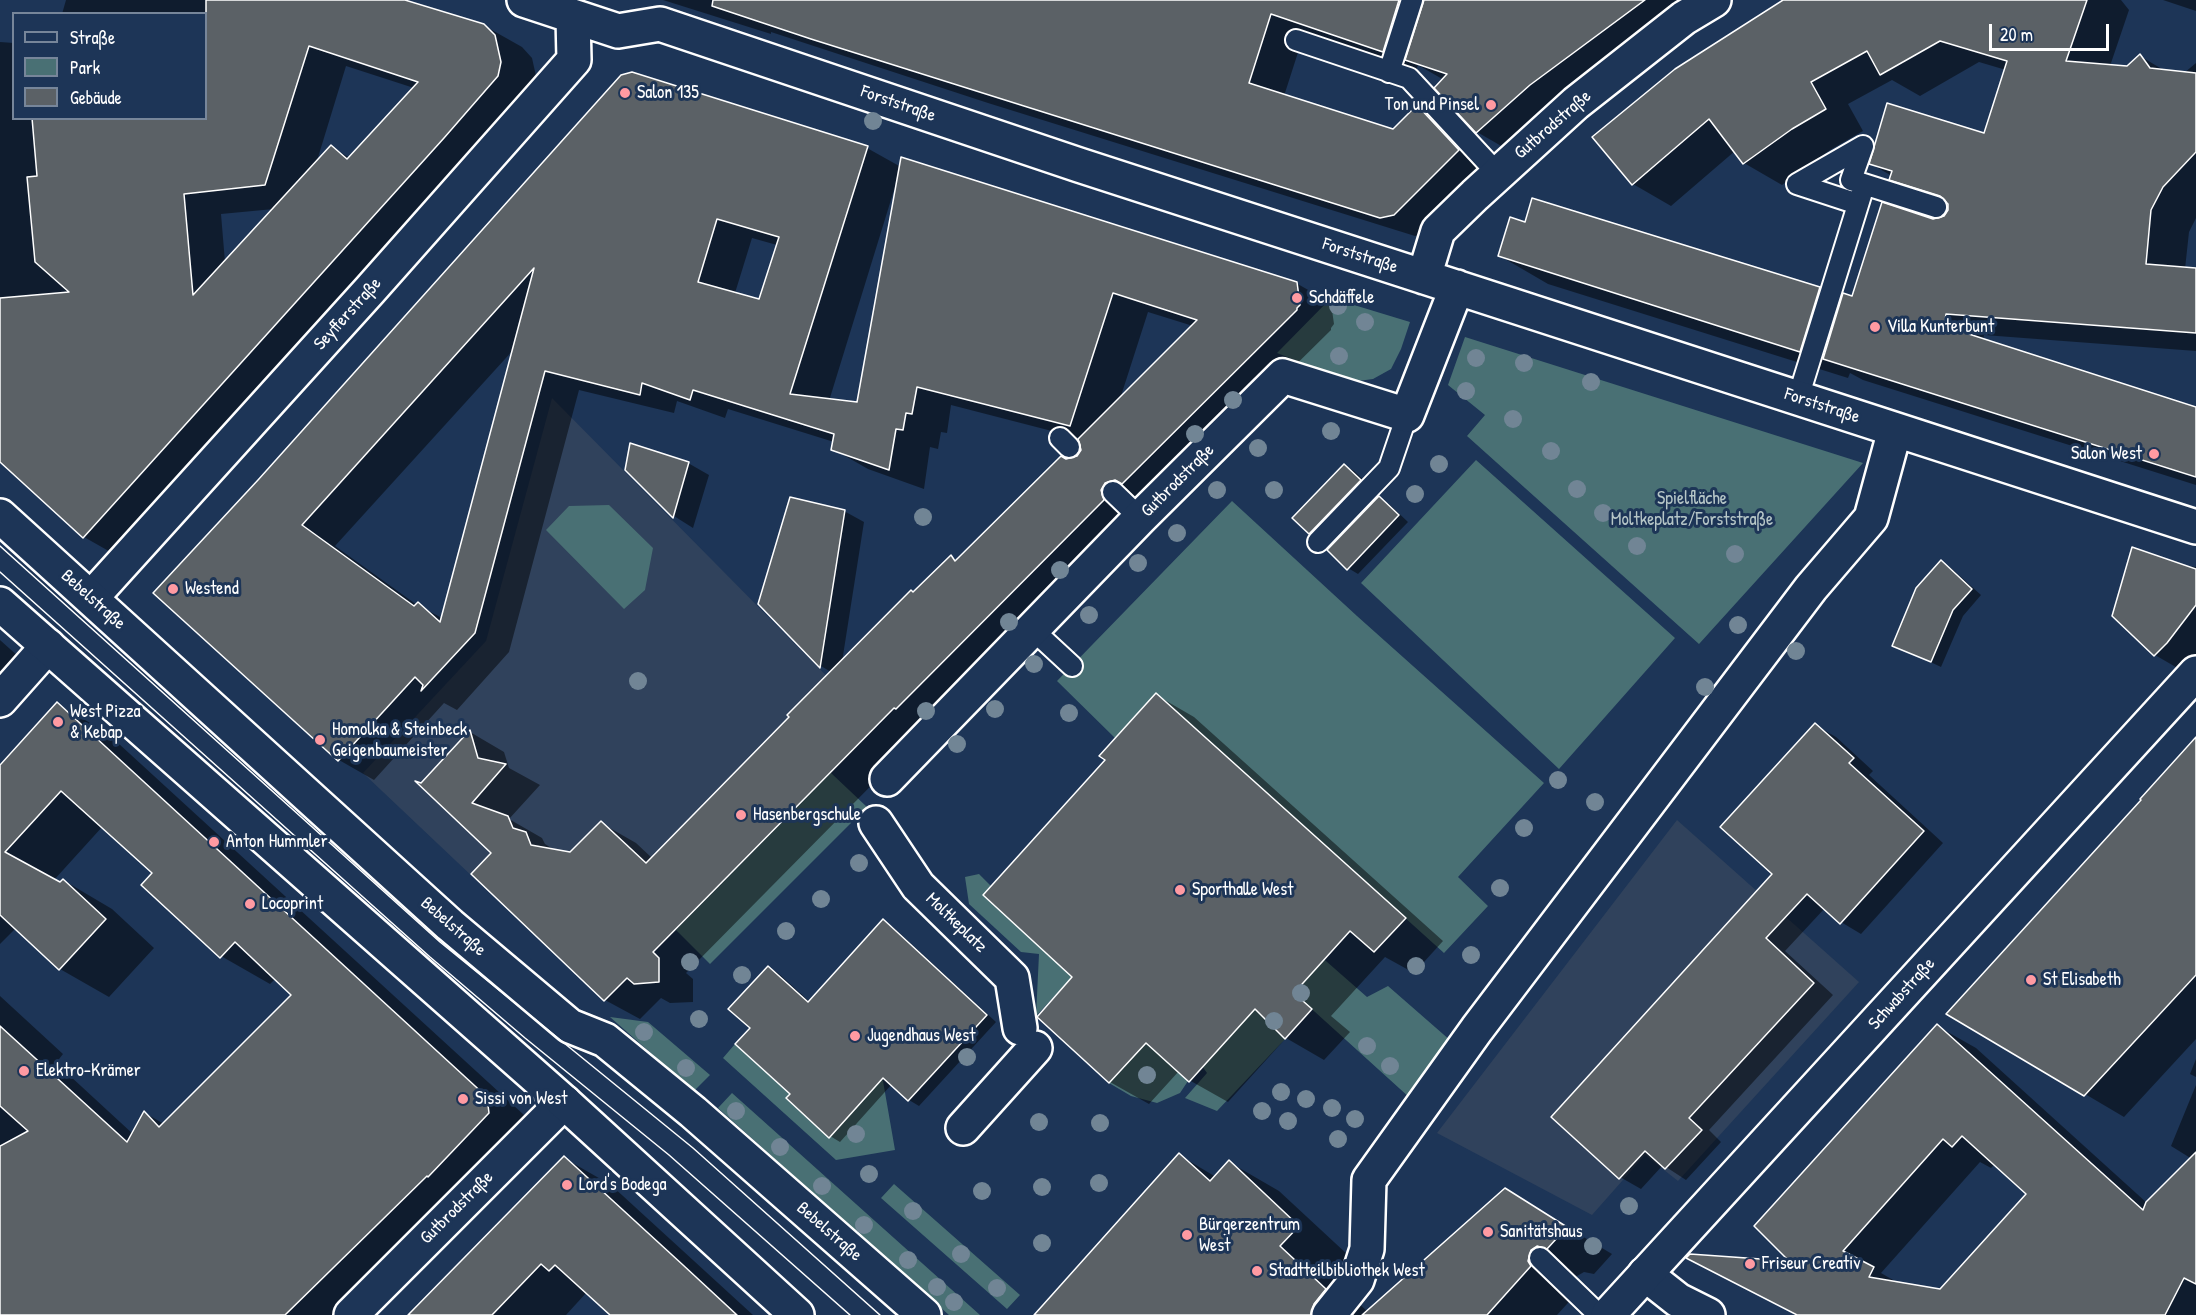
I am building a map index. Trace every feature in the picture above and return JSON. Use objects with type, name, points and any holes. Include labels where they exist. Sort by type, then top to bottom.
[{"type":"street","name":"Forststraße","points":[[524,0],[618,31],[660,24],[1079,165],[2196,527]]},
{"type":"street","name":"Gutbrodstraße","points":[[1424,277],[1438,231],[1576,103],[1684,18],[1714,0]]},
{"type":"street","name":"Seyfferstraße","points":[[91,598],[362,299],[574,60],[573,17]]},
{"type":"street","points":[[1407,416],[1457,287]]},
{"type":"street","name":"Gutbrodstraße","points":[[887,779],[1140,518],[1283,376],[1407,416]]},
{"type":"street","points":[[1329,1315],[1357,1280],[1367,1249],[1369,1180],[1473,1034],[1811,588],[1871,518],[1895,430]]},
{"type":"street","name":"Bebelstraße","points":[[0,516],[450,925],[570,1026],[604,1040],[693,1112],[924,1315]]},
{"type":"street","points":[[0,604],[564,1102],[797,1315]]},
{"type":"street","points":[[0,700],[48,646]]},
{"type":"street","name":"Schwabstraße","points":[[1608,1315],[2196,673]]},
{"type":"street","name":"Moltkeplatz","points":[[876,823],[918,886],[1012,978],[1028,1038],[963,1128]]},
{"type":"street","name":"Gutbrodstraße","points":[[351,1315],[564,1102]]},
{"type":"street","points":[[1646,1274],[1678,1300],[1708,1315]]},
{"type":"lane","points":[[1389,72],[1412,0]]},
{"type":"lane","points":[[1296,40],[1409,78],[1498,174]]},
{"type":"lane","points":[[1858,204],[1797,184],[1863,146],[1851,180],[1936,207]]},
{"type":"lane","points":[[1797,398],[1864,185]]},
{"type":"lane","points":[[1318,542],[1389,468],[1407,416]]},
{"type":"lane","points":[[1113,492],[1140,518]]},
{"type":"lane","points":[[1032,629],[1072,666]]},
{"type":"lane","points":[[1540,1258],[1599,1315]]},
{"type":"shaded area","name":"Hasenbergschule","points":[[552,398],[877,727],[604,1001],[363,773],[486,641]]},
{"type":"shaded area","points":[[1677,820],[1859,982],[1678,1181],[1645,1155],[1592,1215],[1437,1133]]},
{"type":"green space","points":[[1331,298],[1410,322],[1391,369],[1373,379],[1351,382],[1277,353]]},
{"type":"green space","name":"Spielfläche Moltkeplatz/Forststraße","points":[[1465,337],[1863,463],[1699,644],[1467,436],[1485,415],[1448,385]]},
{"type":"green space","points":[[1476,460],[1675,638],[1559,769],[1361,583]]},
{"type":"green space","points":[[1232,501],[1544,783],[1458,877],[1488,906],[1444,953],[1156,693],[1115,738],[1057,681]]},
{"type":"green space","points":[[609,505],[653,548],[645,590],[624,609],[546,530],[569,506]]},
{"type":"green space","points":[[831,773],[867,807],[710,964],[676,930]]},
{"type":"green space","points":[[979,874],[991,886],[983,895],[1092,994],[1081,1007],[1061,989],[1036,1016],[1039,954],[1021,952],[969,904],[965,877]]},
{"type":"green space","points":[[1310,947],[1367,997],[1388,986],[1451,1041],[1410,1098],[1304,1002],[1285,1039],[1217,1111],[1185,1098],[1207,1073],[1202,1066]]},
{"type":"green space","points":[[610,1017],[648,1022],[710,1075],[694,1091]]},
{"type":"green space","points":[[1126,1025],[1188,1081],[1180,1093],[1157,1103],[1131,1096],[1109,1083],[1125,1067]]},
{"type":"green space","points":[[735,1044],[790,1094],[786,1098],[829,1137],[872,1069],[883,1081],[895,1150],[836,1160],[723,1058]]},
{"type":"green space","points":[[732,1093],[980,1315],[949,1315],[718,1108]]},
{"type":"green space","points":[[894,1184],[1020,1295],[1007,1309],[881,1198]]},
{"type":"building","points":[[206,0],[405,0],[484,24],[495,35],[501,62],[498,76],[83,538],[0,462],[0,298],[69,292],[35,262],[27,177],[37,176],[32,120],[207,120]],"holes":[[[309,46],[418,82],[347,159],[331,145],[193,295],[184,194],[265,185]]]},
{"type":"building","points":[[713,0],[1399,0],[1383,52],[1271,14],[1249,83],[1393,129],[1417,105],[1459,150],[1394,215],[1380,218],[811,39],[712,6]]},
{"type":"building","points":[[1424,0],[1645,0],[1530,85],[1476,133],[1434,88],[1447,74],[1405,60]]},
{"type":"building","points":[[1783,0],[2087,0],[2066,61],[2127,66],[2140,54],[2150,68],[2196,73],[2196,152],[2163,187],[2151,210],[2146,264],[2196,268],[2196,333],[1946,314],[1944,326],[2196,407],[2196,477],[1823,359],[1843,293],[1852,296],[1882,202],[1933,219],[1944,216],[1948,210],[1948,204],[1940,196],[1889,180],[1892,171],[1869,164],[1887,103],[1984,133],[2007,61],[1940,41],[1880,75],[1867,51],[1811,82],[1826,109],[1792,129],[1743,164],[1709,119],[1632,185],[1592,137],[1675,69]]},
{"type":"building","points":[[632,72],[868,146],[790,394],[857,402],[901,157],[1297,282],[1300,305],[1122,484],[1115,480],[1105,483],[1101,490],[1104,500],[653,952],[659,958],[659,982],[634,984],[627,978],[604,1001],[471,874],[491,853],[415,781],[421,783],[470,730],[478,758],[506,764],[472,803],[508,816],[513,828],[526,832],[531,845],[570,852],[601,821],[646,863],[789,717],[787,715],[911,590],[913,592],[951,555],[955,561],[1061,456],[1066,459],[1077,456],[1081,450],[1078,439],[1197,320],[1113,293],[1070,426],[917,387],[912,414],[906,413],[903,430],[896,429],[889,470],[831,450],[834,434],[693,390],[690,400],[642,383],[640,395],[545,371],[475,633],[421,691],[423,685],[415,677],[338,761],[153,593],[258,480],[621,75]],"holes":[[[717,219],[779,237],[759,299],[698,282]],[[534,268],[440,622],[418,602],[414,606],[302,525]]]},
{"type":"building","points":[[1532,198],[1820,287],[1800,352],[1498,256],[1510,217],[1525,222]]},
{"type":"building","points":[[630,443],[689,462],[673,518],[625,470]]},
{"type":"building","points":[[1344,464],[1361,480],[1309,534],[1292,518]]},
{"type":"building","points":[[1379,496],[1399,515],[1347,570],[1327,550]]},
{"type":"building","points":[[790,497],[845,510],[820,668],[758,604]]},
{"type":"building","points":[[2132,547],[2196,569],[2196,605],[2154,656],[2112,616]]},
{"type":"building","points":[[1941,560],[1972,589],[1953,610],[1931,662],[1892,646],[1916,588]]},
{"type":"building","name":"Sporthalle West","points":[[1156,693],[1406,918],[1374,952],[1350,931],[1294,993],[1312,1009],[1285,1039],[1255,1009],[1189,1082],[1146,1043],[1109,1083],[1037,1017],[1072,977],[983,895],[1105,760],[1099,756]]},
{"type":"building","points":[[57,702],[487,1097],[489,1113],[428,1177],[285,1315],[0,1315],[0,1146],[28,1131],[0,1106],[0,1026],[127,1142],[144,1111],[159,1127],[291,995],[235,942],[220,958],[141,885],[152,873],[61,791],[5,852],[60,882],[63,879],[106,919],[59,970],[0,915],[0,765]]},
{"type":"building","points":[[1815,723],[1854,758],[1849,763],[1924,831],[1840,924],[1807,894],[1766,938],[1814,983],[1689,1118],[1702,1130],[1665,1169],[1645,1151],[1619,1179],[1551,1117],[1772,874],[1720,827]]},
{"type":"building","points":[[2196,737],[2196,975],[2084,1096],[1946,1014]]},
{"type":"building","name":"Jugendhaus West","points":[[883,919],[987,1015],[908,1101],[883,1078],[829,1138],[786,1098],[790,1094],[735,1044],[750,1028],[728,1009],[768,966],[808,1002]]},
{"type":"building","points":[[1937,1024],[2143,1210],[2146,1202],[2196,1152],[2196,1284],[2184,1278],[2165,1315],[1797,1315],[1686,1258],[1690,1254],[1789,1261],[1754,1226]],"holes":[[[1962,1136],[2026,1194],[1940,1289],[1869,1277],[1874,1267],[1843,1251],[1943,1139],[1952,1147]]]},
{"type":"building","name":"Bürgerzentrum West","points":[[1179,1153],[1210,1181],[1229,1160],[1299,1226],[1280,1246],[1326,1289],[1314,1304],[1311,1315],[1034,1315]]},
{"type":"building","points":[[564,1156],[737,1315],[610,1315],[555,1265],[549,1271],[541,1264],[492,1315],[408,1315]]},
{"type":"building","points":[[1505,1188],[1567,1227],[1547,1249],[1537,1246],[1531,1250],[1528,1261],[1531,1266],[1487,1315],[1362,1315]]},
{"type":"tram line","points":[[0,546],[440,942],[693,1148],[880,1315]]},
{"type":"tram line","points":[[0,572],[430,957],[669,1155],[850,1315]]},
{"type":"place","name":"Salon 135","points":[[625,93]]},
{"type":"place","name":"Ton und Pinsel","points":[[1491,105]]},
{"type":"place","name":"Schdäffele","points":[[1297,298]]},
{"type":"place","name":"Villa Kunterbunt","points":[[1875,327]]},
{"type":"place","name":"Salon West","points":[[2154,454]]},
{"type":"place","name":"Westend","points":[[173,589]]},
{"type":"place","name":"West Pizza & Kebap","points":[[58,722]]},
{"type":"place","name":"Homolka & Steinbeck Geigenbaumeister","points":[[320,740]]},
{"type":"place","name":"Hasenbergschule","points":[[741,815]]},
{"type":"place","name":"Anton Hummler","points":[[214,842]]},
{"type":"place","name":"Sporthalle West","points":[[1180,890]]},
{"type":"place","name":"Locoprint","points":[[250,904]]},
{"type":"place","name":"St Elisabeth","points":[[2031,980]]},
{"type":"place","name":"Jugendhaus West","points":[[855,1036]]},
{"type":"place","name":"Elektro-Krämer","points":[[24,1071]]},
{"type":"place","name":"Sissi von West","points":[[463,1099]]},
{"type":"place","name":"Lord's Bodega","points":[[567,1185]]},
{"type":"place","name":"Sanitätshaus","points":[[1488,1232]]},
{"type":"place","name":"Bürgerzentrum West","points":[[1187,1235]]},
{"type":"place","name":"Friseur Creativ","points":[[1750,1264]]},
{"type":"place","name":"Stadtteilbibliothek West","points":[[1257,1271]]}]
